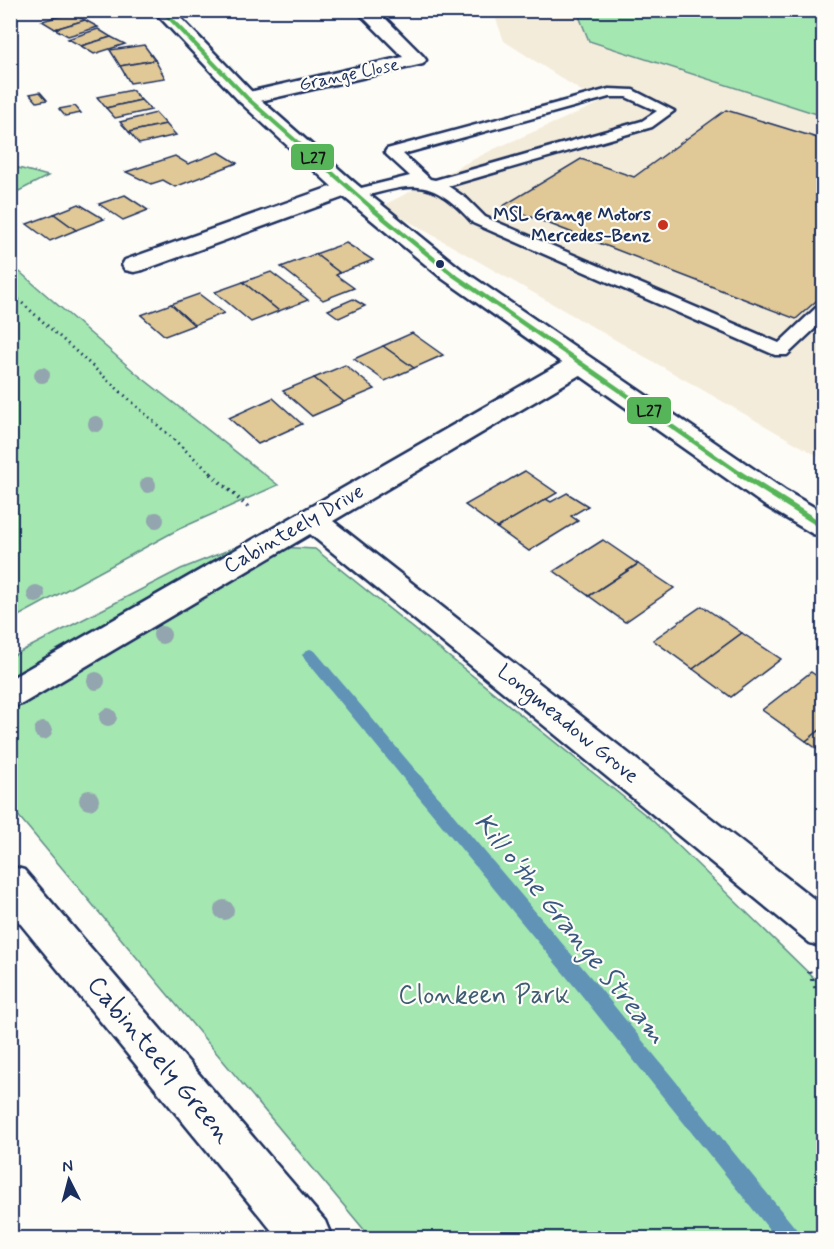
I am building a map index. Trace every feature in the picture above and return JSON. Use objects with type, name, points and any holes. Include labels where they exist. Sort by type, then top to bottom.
[{"type":"street","points":[[162,10],[247,98],[351,191],[452,274],[775,498],[824,527]]},
{"type":"street","name":"Grange Close","points":[[247,98],[416,60],[382,24],[365,10]]},
{"type":"street","points":[[134,265],[351,191]]},
{"type":"street","name":"Cabinteely Drive","points":[[10,694],[579,364]]},
{"type":"street","name":"Longmeadow Grove","points":[[311,519],[824,931]]},
{"type":"street","name":"Cabinteely Green","points":[[10,882],[308,1239]]},
{"type":"lane","points":[[351,191],[404,183],[429,183],[647,124],[667,111],[628,93],[609,93],[392,152],[429,183],[464,204],[479,220],[781,351],[824,310]]},
{"type":"shaded area","points":[[493,11],[577,11],[589,41],[823,116],[823,459],[382,206],[494,149],[600,103],[504,41]]},
{"type":"green space","points":[[577,11],[823,11],[823,116],[589,41]]},
{"type":"green space","points":[[11,166],[48,176],[11,195]]},
{"type":"green space","points":[[11,266],[137,374],[278,485],[179,529],[11,620]]},
{"type":"green space","name":"Clonkeen Park","points":[[241,545],[315,549],[653,821],[823,987],[823,1238],[371,1238],[11,807],[10,657],[181,569]]},
{"type":"building","points":[[72,13],[85,20],[55,29],[42,21]]},
{"type":"building","points":[[85,20],[98,27],[68,36],[55,29]]},
{"type":"building","points":[[98,29],[111,37],[81,46],[68,39]]},
{"type":"building","points":[[111,37],[125,44],[94,54],[81,46]]},
{"type":"building","points":[[144,45],[155,60],[120,66],[110,50]]},
{"type":"building","points":[[155,60],[165,78],[130,83],[120,66]]},
{"type":"building","points":[[132,90],[141,100],[106,108],[97,97]]},
{"type":"building","points":[[40,92],[47,100],[37,102],[30,94]]},
{"type":"building","points":[[141,100],[151,110],[115,118],[106,108]]},
{"type":"building","points":[[75,106],[81,113],[65,116],[59,109]]},
{"type":"building","points":[[726,110],[824,140],[824,294],[796,319],[503,206],[581,159],[634,177]]},
{"type":"building","points":[[156,113],[166,124],[129,132],[120,122]]},
{"type":"building","points":[[166,124],[176,135],[139,144],[129,132]]},
{"type":"building","points":[[219,152],[237,163],[175,187],[163,180],[151,184],[126,172],[175,156],[188,164]]},
{"type":"building","points":[[125,195],[148,210],[123,220],[99,204]]},
{"type":"building","points":[[79,204],[104,219],[76,230],[54,214]]},
{"type":"building","points":[[54,214],[76,230],[50,241],[27,224]]},
{"type":"building","points":[[346,243],[373,260],[340,273],[315,254]]},
{"type":"building","points":[[315,254],[340,273],[336,275],[354,288],[323,300],[281,267]]},
{"type":"building","points":[[271,272],[308,300],[279,311],[243,282]]},
{"type":"building","points":[[243,282],[279,311],[251,322],[215,292]]},
{"type":"building","points":[[199,294],[224,313],[194,325],[171,304]]},
{"type":"building","points":[[353,299],[365,306],[339,318],[328,310]]},
{"type":"building","points":[[171,304],[194,325],[165,336],[141,315]]},
{"type":"building","points":[[412,333],[443,355],[414,368],[383,346]]},
{"type":"building","points":[[383,346],[414,368],[385,381],[354,359]]},
{"type":"building","points":[[345,365],[375,389],[344,402],[314,378]]},
{"type":"building","points":[[314,378],[344,402],[312,416],[283,391]]},
{"type":"building","points":[[273,398],[302,424],[258,444],[229,418]]},
{"type":"building","points":[[525,471],[557,493],[497,528],[465,505]]},
{"type":"building","points":[[567,493],[588,506],[571,516],[578,521],[529,551],[497,528],[546,499],[551,502]]},
{"type":"building","points":[[603,540],[638,564],[589,596],[554,571]]},
{"type":"building","points":[[638,564],[674,588],[625,622],[589,596]]},
{"type":"building","points":[[702,606],[742,633],[693,669],[653,640]]},
{"type":"building","points":[[742,633],[781,659],[731,697],[693,669]]},
{"type":"building","points":[[811,672],[824,681],[824,727],[806,741],[762,710]]},
{"type":"building","points":[[824,727],[824,754],[806,741]]},
{"type":"waterway","name":"Kill o'the Grange Stream","points":[[310,655],[586,986],[789,1238]]},
{"type":"transit line","name":"L27","points":[[162,10],[247,98],[347,188],[452,274],[775,498],[824,527]]},
{"type":"place","name":"MSL Grange Motors Mercedes-Benz","points":[[663,225]]}]
